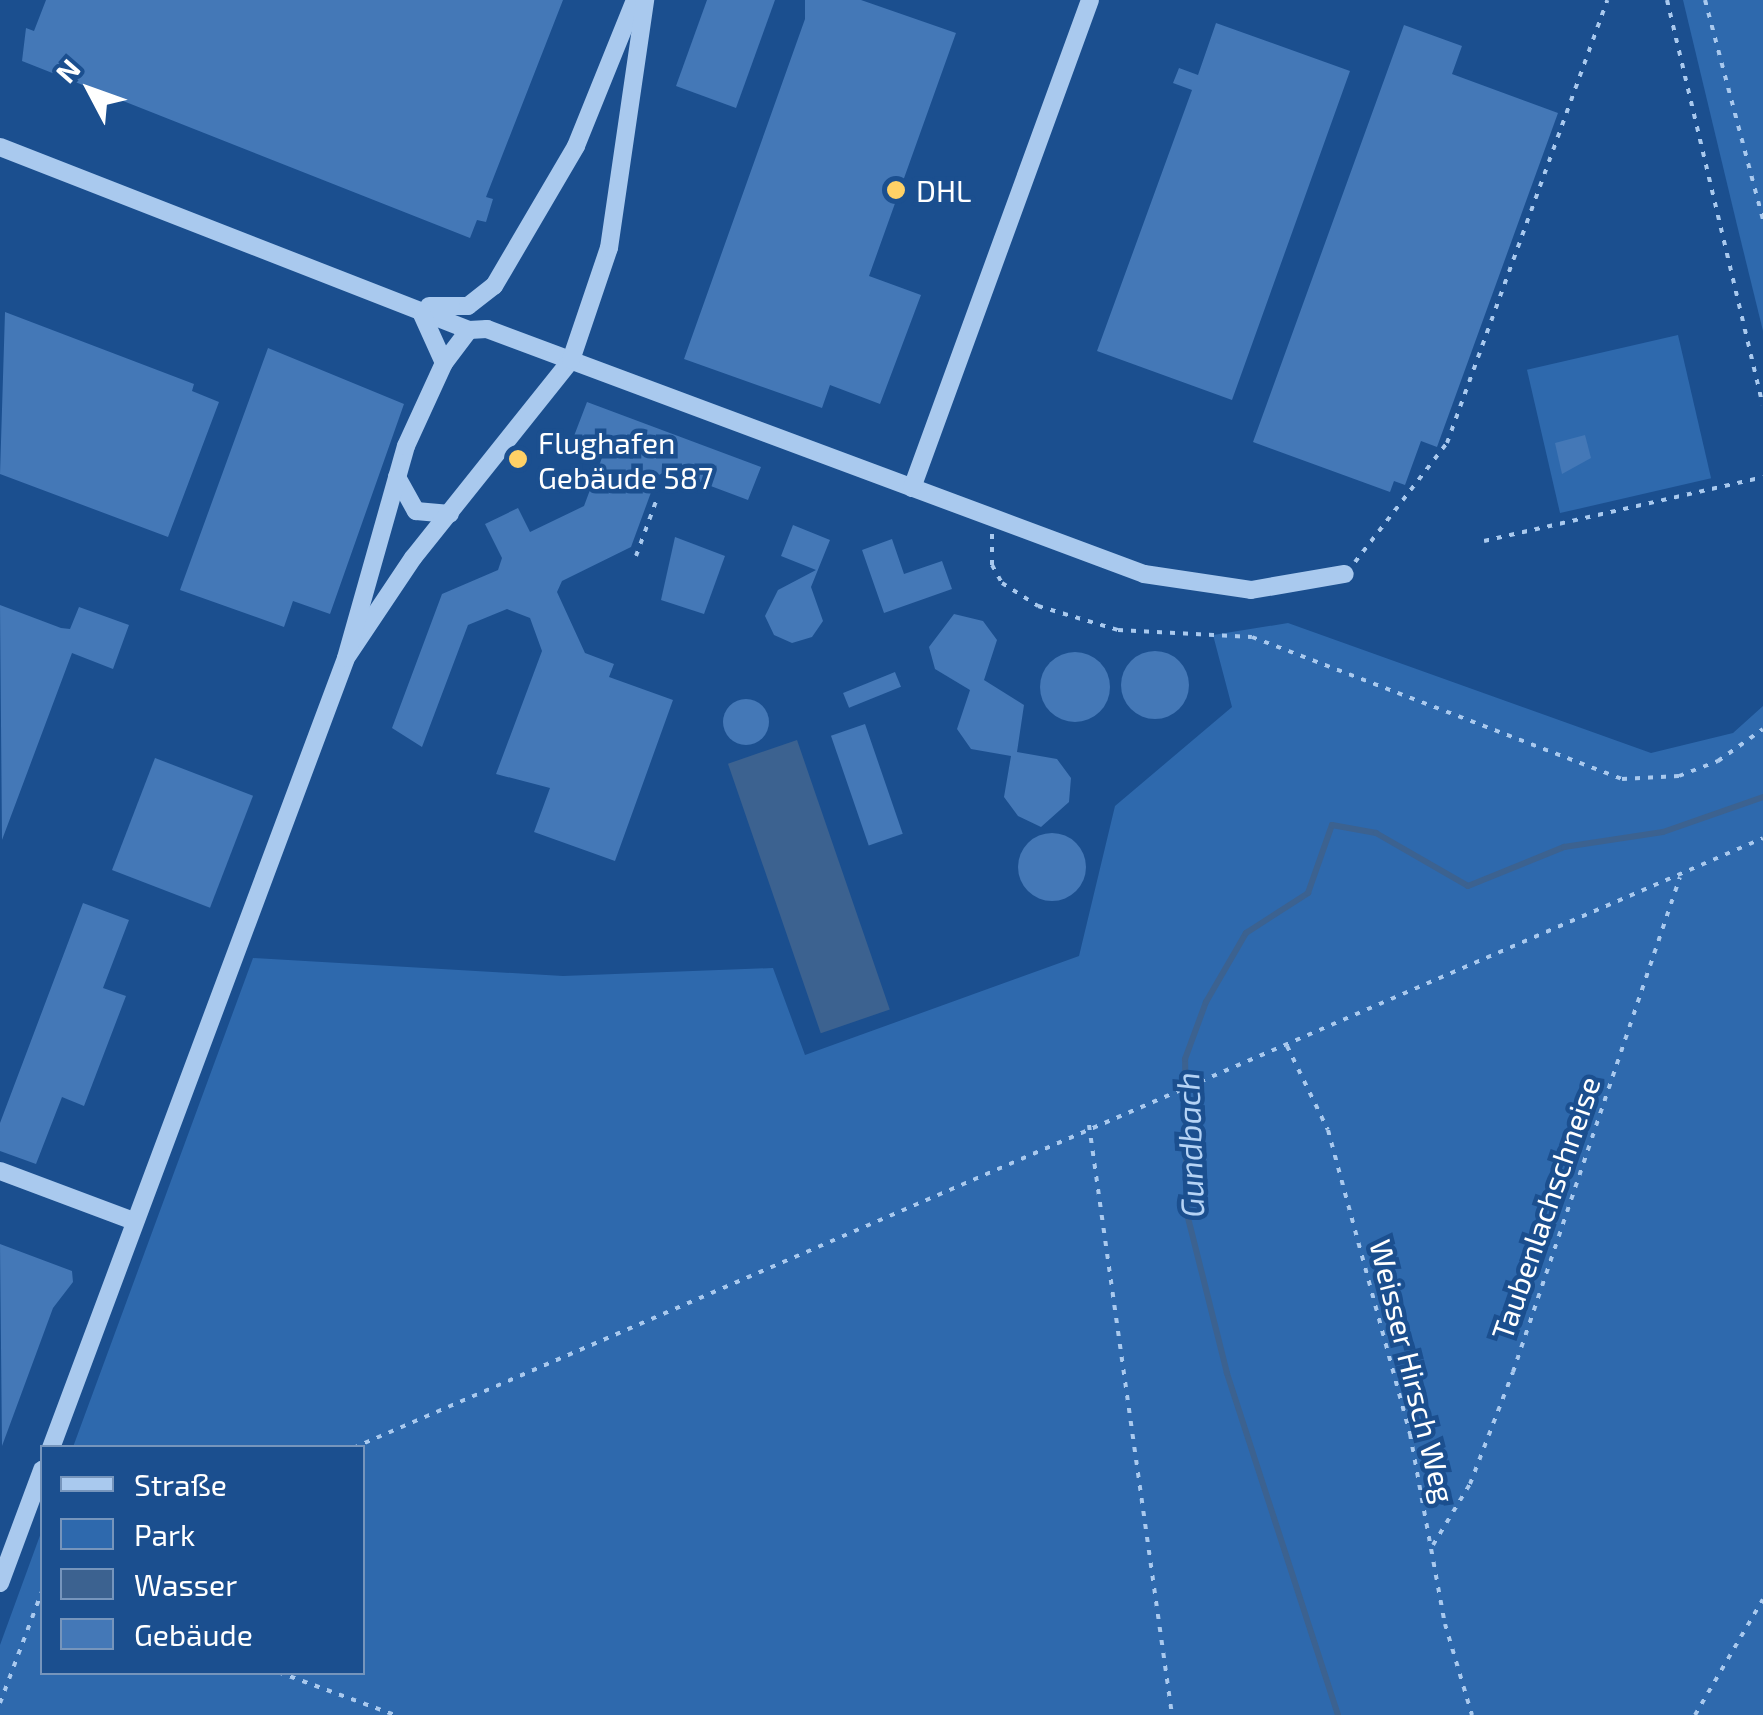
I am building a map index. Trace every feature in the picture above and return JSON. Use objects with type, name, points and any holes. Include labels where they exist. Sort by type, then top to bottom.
[{"type":"lane","points":[[413,305],[468,306],[494,286],[576,146],[635,0]]},
{"type":"lane","points":[[346,658],[450,514],[570,360],[609,248],[645,0]]},
{"type":"lane","points":[[912,488],[1090,0]]},
{"type":"lane","points":[[0,147],[469,330],[487,329],[996,519],[1185,585],[1250,590],[1345,574]]},
{"type":"lane","points":[[413,305],[434,328],[444,363]]},
{"type":"lane","points":[[52,1445],[346,658],[397,477],[444,363],[469,330]]},
{"type":"lane","points":[[397,477],[416,511],[450,514]]},
{"type":"lane","points":[[0,1170],[134,1221]]},
{"type":"lane","points":[[0,1584],[40,1475]]},
{"type":"path","points":[[1345,574],[1442,454],[1607,0]]},
{"type":"path","points":[[1667,0],[1763,405]]},
{"type":"path","points":[[1705,0],[1763,220]]},
{"type":"path","points":[[1484,541],[1763,477]]},
{"type":"path","points":[[636,556],[658,496]]},
{"type":"path","points":[[996,519],[992,565],[1016,596],[1038,606],[1118,630],[1252,636],[1580,768],[1622,778],[1679,776],[1718,761],[1763,730]]},
{"type":"path","points":[[360,1445],[1089,1125],[1287,1046],[1763,838]]},
{"type":"path","name":"Taubenlachschneise","points":[[1433,1545],[1470,1484],[1513,1372],[1680,877]]},
{"type":"path","name":"Weisser Hirsch Weg","points":[[1287,1046],[1328,1130],[1472,1715]]},
{"type":"path","points":[[1089,1125],[1172,1715]]},
{"type":"path","points":[[0,1703],[40,1596]]},
{"type":"path","points":[[1695,1715],[1763,1599]]},
{"type":"path","points":[[286,1675],[395,1715]]},
{"type":"green space","points":[[1683,0],[1763,0],[1763,331],[1737,225]]},
{"type":"green space","points":[[1678,335],[1711,478],[1560,513],[1527,370]]},
{"type":"green space","points":[[1288,623],[1651,753],[1733,733],[1763,706],[1763,1715],[0,1715],[0,1645],[40,1535],[40,1675],[365,1675],[365,1445],[74,1445],[253,958],[563,976],[773,968],[805,1055],[1079,956],[1115,806],[1232,707],[1213,635]]},
{"type":"water","points":[[797,740],[890,1009],[821,1033],[728,764]]},
{"type":"building","points":[[46,0],[563,0],[486,197],[493,199],[486,222],[477,220],[470,238],[22,61],[26,28],[34,31]]},
{"type":"building","points":[[707,0],[775,0],[736,108],[676,86]]},
{"type":"building","points":[[805,0],[861,0],[956,33],[869,276],[921,295],[880,404],[830,385],[822,408],[684,359],[805,19]]},
{"type":"building","points":[[1216,23],[1350,71],[1232,400],[1097,351],[1192,90],[1173,83],[1179,68],[1198,75]]},
{"type":"building","points":[[1404,25],[1462,46],[1452,74],[1558,113],[1437,447],[1421,441],[1405,485],[1394,481],[1390,492],[1253,442]]},
{"type":"building","points":[[5,312],[194,384],[192,391],[219,402],[168,537],[0,474]]},
{"type":"building","points":[[268,348],[404,404],[330,614],[293,601],[284,627],[180,590]]},
{"type":"building","points":[[587,402],[761,467],[748,500],[668,470],[657,476],[631,547],[562,581],[557,592],[585,653],[614,664],[609,677],[673,700],[615,861],[534,832],[550,788],[496,774],[542,651],[530,618],[507,609],[468,625],[422,747],[392,728],[442,594],[498,570],[502,558],[485,524],[518,508],[530,532],[584,506],[606,447],[574,436]]},
{"type":"building","points":[[1585,435],[1591,458],[1562,474],[1555,443]]},
{"type":"building","points":[[793,525],[830,540],[811,587],[823,621],[812,637],[792,643],[774,635],[765,616],[778,590],[816,570],[781,556]]},
{"type":"building","points":[[675,537],[725,556],[704,614],[661,600]]},
{"type":"building","points":[[892,539],[904,574],[942,561],[952,589],[884,613],[862,550]]},
{"type":"building","points":[[0,605],[61,628],[70,629],[79,607],[129,625],[113,669],[72,653],[2,840]]},
{"type":"building","points":[[954,614],[983,621],[997,640],[984,680],[1024,705],[1017,752],[1057,759],[1071,778],[1069,802],[1041,827],[1018,816],[1004,797],[1011,756],[971,749],[957,729],[970,690],[935,669],[929,647]]},
{"type":"building","points":[[1155,651],[1168,653],[1179,661],[1187,672],[1187,698],[1179,709],[1168,717],[1155,719],[1142,717],[1131,709],[1123,698],[1121,685],[1123,672],[1131,661],[1142,653]]},
{"type":"building","points":[[1075,652],[1099,663],[1110,687],[1099,711],[1075,722],[1051,711],[1040,687],[1051,663]]},
{"type":"building","points":[[895,672],[901,687],[849,708],[843,693]]},
{"type":"building","points":[[746,699],[762,706],[769,722],[762,738],[746,745],[730,738],[723,722],[730,706]]},
{"type":"building","points":[[865,724],[903,834],[869,845],[831,736]]},
{"type":"building","points":[[155,758],[253,796],[210,908],[112,870]]},
{"type":"building","points":[[1052,833],[1065,835],[1076,843],[1084,854],[1084,880],[1076,891],[1065,899],[1052,901],[1039,899],[1028,891],[1020,880],[1018,867],[1020,854],[1028,843],[1039,835]]},
{"type":"building","points":[[83,903],[129,920],[103,988],[126,996],[84,1106],[62,1097],[36,1164],[0,1151],[0,1123]]},
{"type":"building","points":[[0,1244],[72,1271],[73,1282],[53,1308],[2,1446]]},
{"type":"waterway","name":"Gundbach","points":[[1338,1715],[1227,1373],[1187,1214],[1185,1059],[1206,1002],[1246,933],[1308,893],[1332,825],[1376,833],[1468,886],[1564,847],[1663,832],[1763,797]]},
{"type":"place","name":"DHL","points":[[896,190]]},
{"type":"place","name":"Flughafen Gebäude 587","points":[[518,459]]}]
